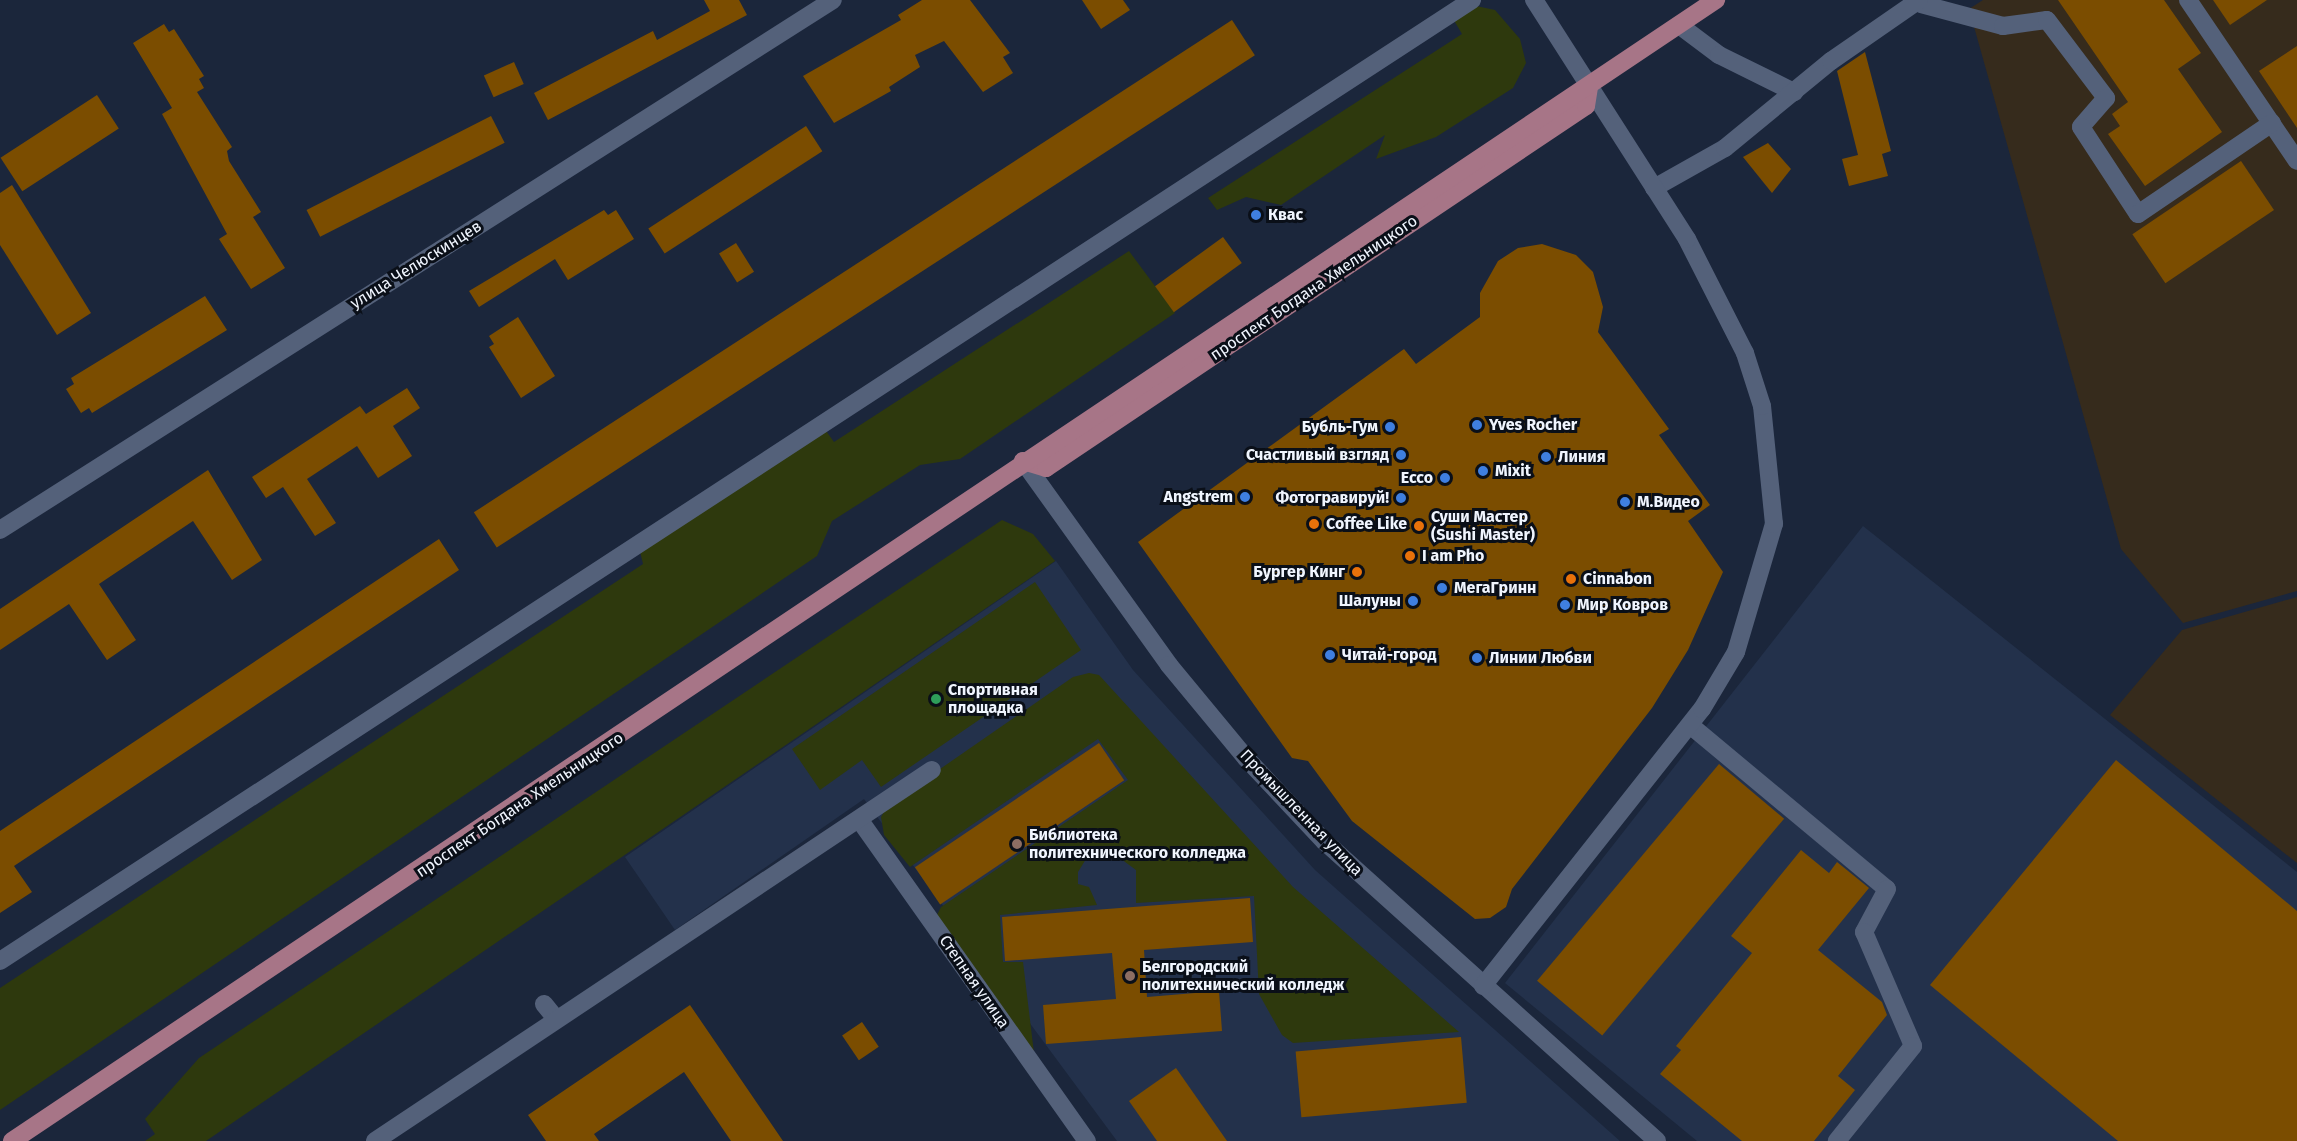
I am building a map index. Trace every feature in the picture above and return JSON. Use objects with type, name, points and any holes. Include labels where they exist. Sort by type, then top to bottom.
[{"type":"main road","name":"проспект Богдана Хмельницкого","points":[[12,1141],[654,716],[1023,461],[1716,0]]},
{"type":"street","name":"улица Челюскинцев","points":[[0,530],[833,0]]},
{"type":"street","points":[[0,961],[1472,0]]},
{"type":"street","points":[[1483,986],[1690,725],[1736,652],[1760,586],[1774,524],[1771,462],[1745,353],[1687,239],[1534,0]]},
{"type":"street","points":[[2188,0],[2297,160]]},
{"type":"street","points":[[1654,188],[1725,148],[1831,61],[1922,1],[2003,26],[2047,20],[2106,98],[2081,127],[2138,214],[2272,123]]},
{"type":"street","points":[[1679,25],[1719,56],[1794,92]]},
{"type":"street","name":"Промышленная улица","points":[[1023,461],[1155,646],[1246,758],[1324,841],[1657,1141]]},
{"type":"street","points":[[1690,725],[1887,889],[1864,932],[1913,1046],[1837,1141]]},
{"type":"street","points":[[375,1141],[556,1019],[861,822],[932,771]]},
{"type":"street","name":"Степная улица","points":[[861,822],[1087,1141]]},
{"type":"street","points":[[543,1004],[556,1019]]},
{"type":"shaded area","points":[[1983,0],[2297,0],[2297,591],[2183,623],[2121,549],[1969,9]]},
{"type":"shaded area","points":[[1863,526],[2297,872],[2297,1141],[1697,1141],[1505,983]]},
{"type":"shaded area","points":[[1056,561],[1133,670],[1315,870],[1620,1141],[1117,1141],[864,799],[675,930],[625,857]]},
{"type":"shaded area","points":[[2297,597],[2297,863],[2110,715],[2182,630]]},
{"type":"green space","points":[[1476,6],[1495,10],[1520,39],[1526,63],[1513,88],[1436,137],[1376,159],[1385,135],[1281,205],[1246,197],[1217,210],[1208,198],[1462,34],[1452,17]]},
{"type":"green space","points":[[1129,251],[1175,313],[960,459],[920,465],[832,521],[817,556],[0,1110],[0,988],[643,564],[639,547],[824,428],[834,442]]},
{"type":"green space","points":[[1002,520],[1033,534],[1055,561],[206,1141],[145,1141],[155,1134],[145,1119],[199,1058]]},
{"type":"green space","name":"Спортивная площадка","points":[[1035,582],[1081,650],[881,787],[862,760],[820,790],[792,749]]},
{"type":"green space","points":[[1089,673],[1099,675],[1293,887],[1459,1032],[1293,1043],[1282,1035],[1259,994],[1254,896],[1136,903],[1136,870],[1109,850],[1086,859],[1078,872],[1078,884],[1089,887],[1097,905],[1000,915],[1003,962],[1023,962],[1034,1053],[937,915],[941,907],[1128,780],[1098,739],[910,867],[884,835],[881,817],[888,805],[1073,677]]},
{"type":"building","points":[[704,0],[739,0],[747,15],[548,120],[534,93],[653,31],[657,40],[710,11]]},
{"type":"building","points":[[922,0],[970,0],[1010,53],[1003,57],[1013,73],[983,92],[944,41],[915,55],[920,67],[889,87],[891,91],[834,123],[803,76],[901,20],[898,15]]},
{"type":"building","points":[[1082,0],[1123,0],[1130,10],[1101,29]]},
{"type":"building","points":[[2058,0],[2164,0],[2201,53],[2178,69],[2222,132],[2145,186],[2108,134],[2120,126],[2112,114],[2128,102]]},
{"type":"building","points":[[2213,0],[2267,0],[2230,25]]},
{"type":"building","points":[[1232,20],[1255,55],[497,548],[474,512]]},
{"type":"building","points":[[164,24],[169,32],[174,29],[204,76],[199,79],[204,88],[197,92],[232,147],[227,151],[229,161],[261,212],[253,217],[285,268],[251,289],[219,239],[227,234],[162,114],[172,108],[133,43]]},
{"type":"building","points":[[2297,46],[2297,128],[2259,71]]},
{"type":"building","points":[[1865,52],[1891,151],[1882,154],[1888,176],[1849,186],[1842,159],[1858,155],[1837,71]]},
{"type":"building","points":[[514,62],[524,84],[494,97],[484,75]]},
{"type":"building","points":[[97,95],[119,129],[22,191],[1,158]]},
{"type":"building","points":[[491,116],[505,143],[320,237],[307,210]]},
{"type":"building","points":[[806,126],[822,151],[665,254],[648,228]]},
{"type":"building","points":[[1768,143],[1791,169],[1772,193],[1743,157]]},
{"type":"building","points":[[2241,161],[2274,210],[2165,283],[2132,234]]},
{"type":"building","points":[[12,185],[91,313],[57,335],[0,245],[0,193]]},
{"type":"building","points":[[604,210],[608,215],[616,210],[634,239],[568,280],[555,259],[479,307],[469,291]]},
{"type":"building","points":[[1223,237],[1242,263],[1174,312],[1155,286]]},
{"type":"building","points":[[736,243],[754,272],[737,282],[719,254]]},
{"type":"building","name":"МегаГринн","points":[[1542,244],[1576,255],[1593,272],[1603,307],[1598,332],[1669,429],[1659,435],[1710,505],[1688,521],[1723,572],[1688,650],[1652,708],[1512,889],[1506,907],[1490,918],[1475,919],[1352,821],[1308,761],[1292,758],[1138,542],[1404,349],[1416,364],[1480,317],[1480,293],[1498,261],[1518,248]]},
{"type":"building","points":[[205,296],[227,330],[92,413],[89,408],[81,413],[66,389],[74,384],[71,378]]},
{"type":"building","points":[[518,317],[555,376],[521,398],[489,347],[494,344],[489,336]]},
{"type":"building","points":[[407,388],[420,408],[393,426],[412,456],[378,478],[357,446],[307,479],[336,523],[315,536],[283,487],[266,498],[252,477],[360,406],[366,414]]},
{"type":"building","points":[[208,470],[262,560],[232,580],[193,521],[99,584],[136,640],[107,660],[69,604],[0,650],[0,609]]},
{"type":"building","points":[[439,539],[459,570],[14,866],[32,892],[0,913],[0,831]]},
{"type":"building","points":[[1099,743],[1124,780],[940,904],[915,867]]},
{"type":"building","points":[[2116,760],[2297,911],[2297,1141],[2118,1141],[1930,985]]},
{"type":"building","points":[[1719,764],[1784,819],[1602,1035],[1537,981]]},
{"type":"building","points":[[1801,850],[1829,873],[1837,862],[1869,888],[1818,950],[1882,1002],[1887,1015],[1838,1076],[1855,1090],[1814,1141],[1742,1141],[1660,1074],[1681,1050],[1676,1046],[1752,953],[1731,936]]},
{"type":"building","name":"Белгородский политехнический колледж","points":[[1250,898],[1253,942],[1144,950],[1147,997],[1219,991],[1222,1031],[1046,1044],[1043,1005],[1116,999],[1112,953],[1005,961],[1002,917]]},
{"type":"building","points":[[690,1005],[783,1141],[731,1141],[684,1072],[594,1134],[599,1141],[546,1141],[528,1115]]},
{"type":"building","points":[[862,1022],[879,1047],[859,1060],[842,1035]]},
{"type":"building","points":[[1461,1037],[1467,1103],[1301,1117],[1296,1051]]},
{"type":"building","points":[[1176,1068],[1227,1141],[1157,1141],[1129,1101]]},
{"type":"place","name":"Квас","points":[[1256,215]]},
{"type":"place","name":"Yves Rocher","points":[[1477,425]]},
{"type":"place","name":"Бубль-Гум","points":[[1390,427]]},
{"type":"place","name":"Счастливый взгляд","points":[[1401,455]]},
{"type":"place","name":"Линия","points":[[1546,457]]},
{"type":"place","name":"Mixit","points":[[1483,471]]},
{"type":"place","name":"Ecco","points":[[1445,478]]},
{"type":"place","name":"Angstrem","points":[[1245,497]]},
{"type":"place","name":"Фотогравируй!","points":[[1401,498]]},
{"type":"place","name":"М.Видео","points":[[1625,502]]},
{"type":"place","name":"Coffee Like","points":[[1314,524]]},
{"type":"place","name":"Суши Мастер (Sushi Master)","points":[[1419,526]]},
{"type":"place","name":"I am Pho","points":[[1410,556]]},
{"type":"place","name":"Бургер Кинг","points":[[1357,572]]},
{"type":"place","name":"Cinnabon","points":[[1571,579]]},
{"type":"place","name":"МегаГринн","points":[[1442,588]]},
{"type":"place","name":"Шалуны","points":[[1413,601]]},
{"type":"place","name":"Мир Ковров","points":[[1565,605]]},
{"type":"place","name":"Читай-город","points":[[1330,655]]},
{"type":"place","name":"Линии Любви","points":[[1477,658]]},
{"type":"place","name":"Спортивная площадка","points":[[936,699]]},
{"type":"place","name":"Библиотека политехнического колледжа","points":[[1017,844]]},
{"type":"place","name":"Белгородский политехнический колледж","points":[[1130,976]]}]
